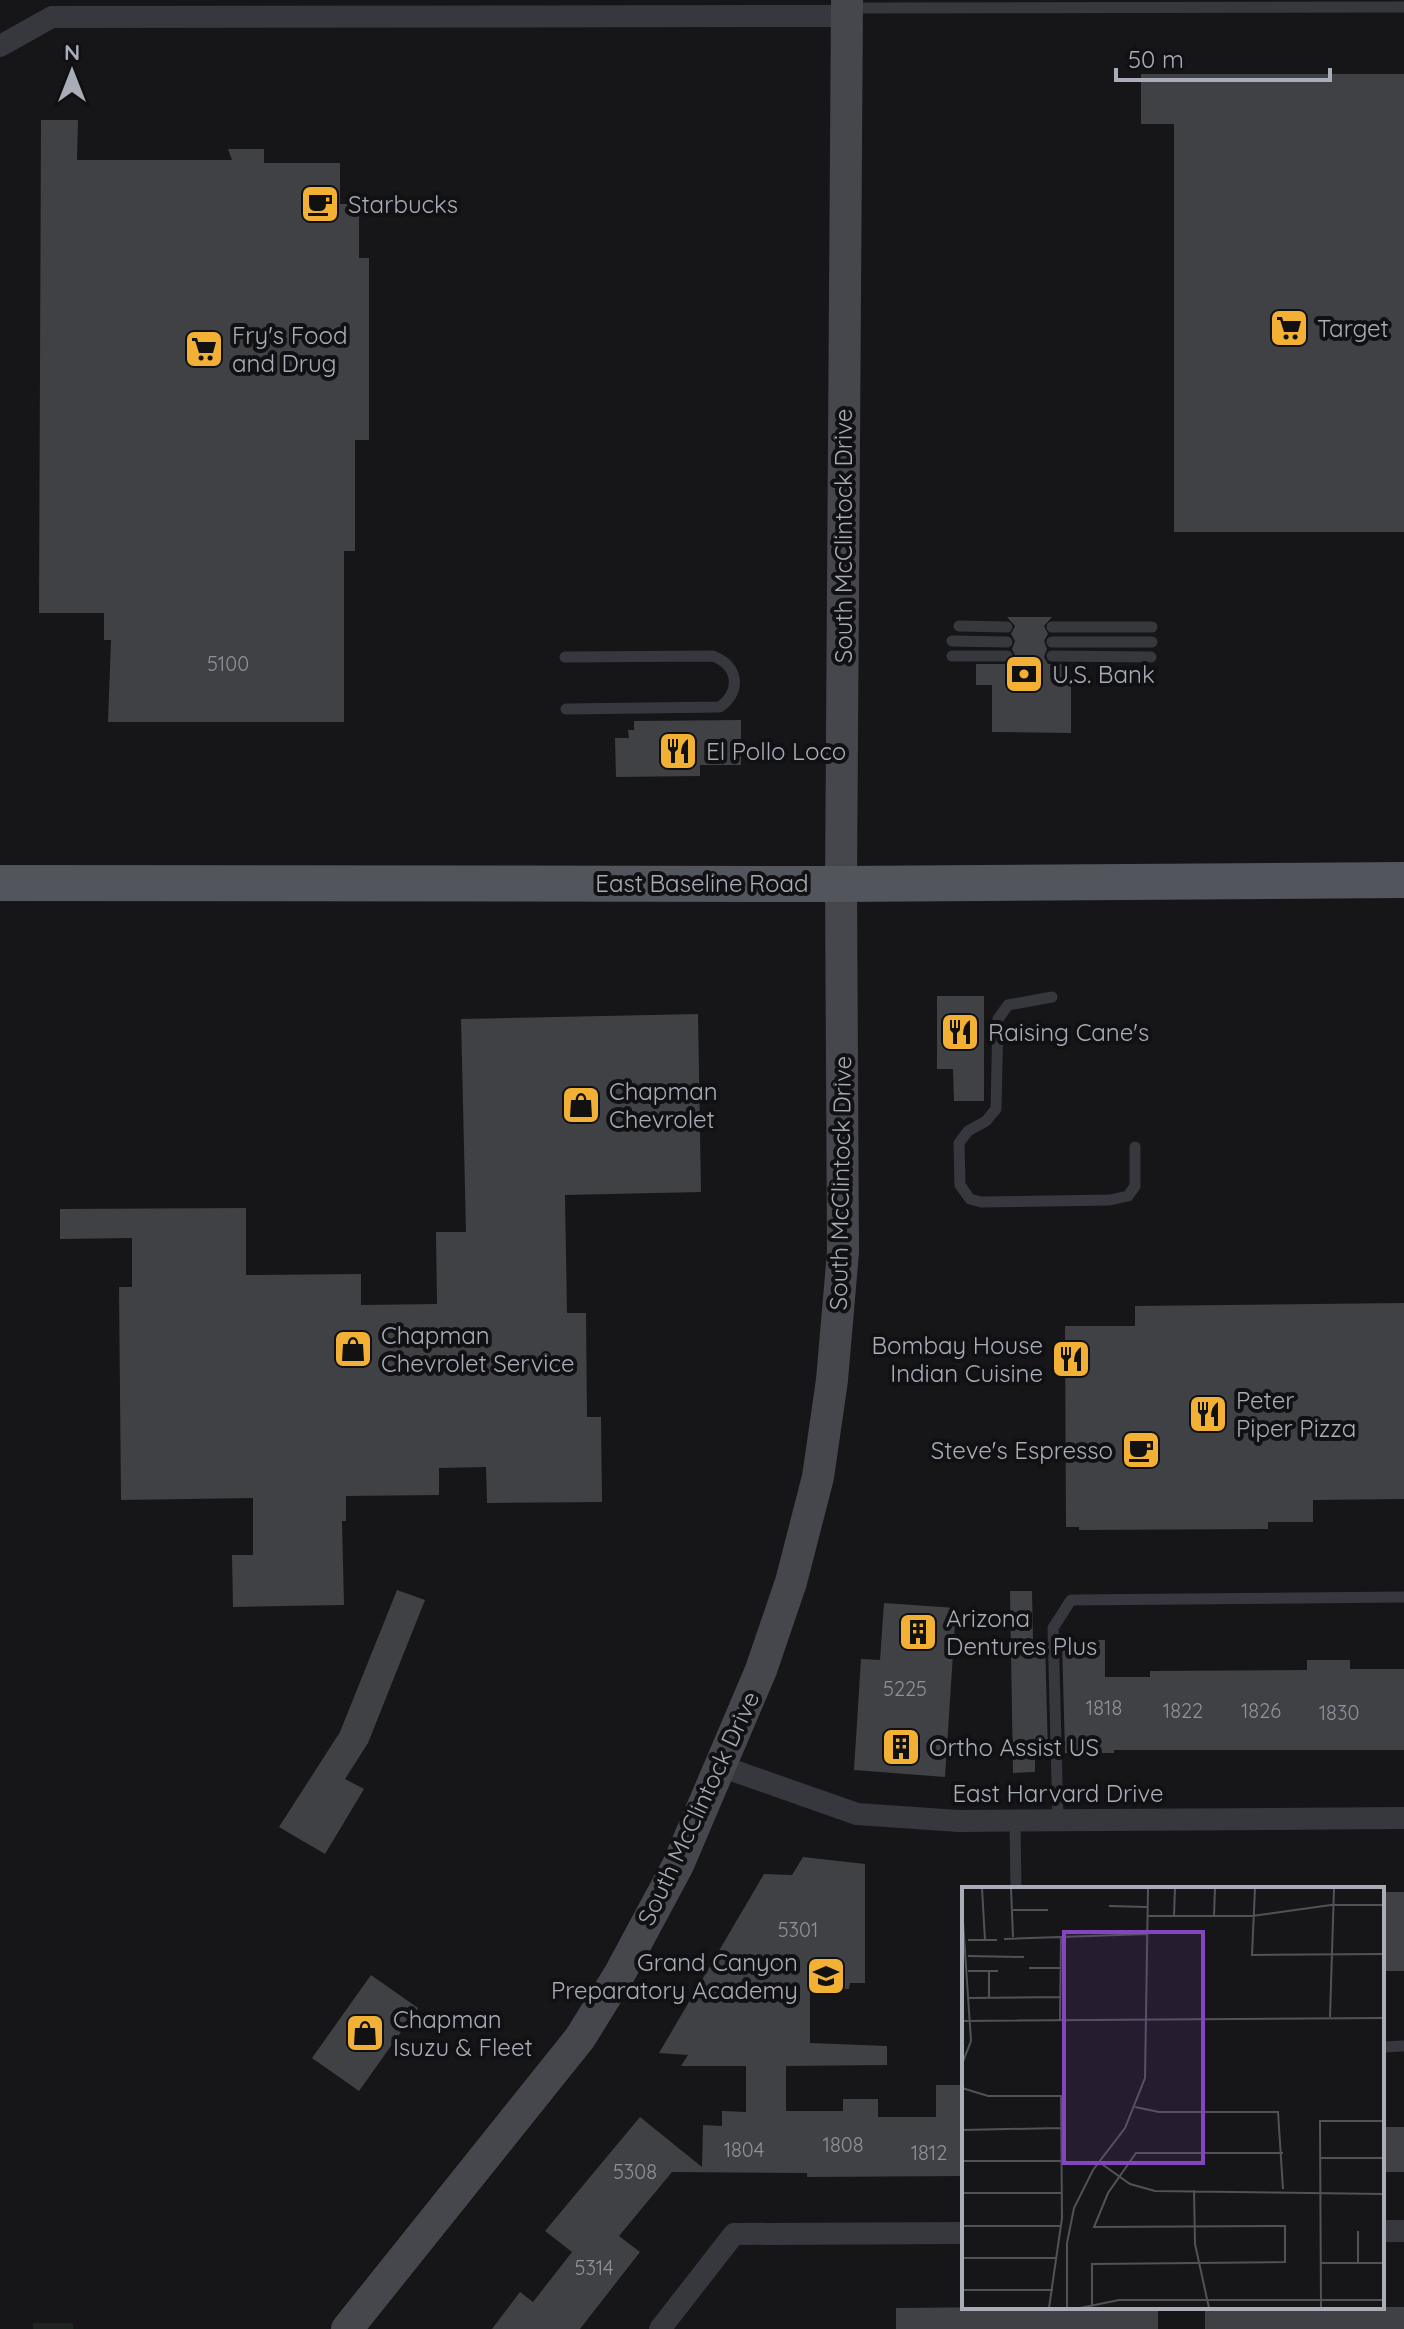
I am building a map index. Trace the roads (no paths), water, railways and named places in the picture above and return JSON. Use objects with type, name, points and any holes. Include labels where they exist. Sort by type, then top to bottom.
[{"type":"main road","name":"South McClintock Drive","points":[[351,2327],[580,2038],[619,1975],[678,1865],[761,1670],[791,1582],[818,1477],[830,1394],[843,1252],[841,884],[847,8]]},
{"type":"main road","name":"East Baseline Road","points":[[0,883],[841,884],[1404,880]]},
{"type":"street","points":[[0,46],[52,17],[847,8]]},
{"type":"street","name":"East Harvard Drive","points":[[720,1766],[857,1814],[959,1821],[1404,1818]]},
{"type":"street","points":[[660,2329],[734,2234],[962,2233]]},
{"type":"lane","points":[[847,8],[1404,7]]},
{"type":"lane","points":[[959,626],[1007,627]]},
{"type":"lane","points":[[1052,627],[1152,627]]},
{"type":"lane","points":[[952,641],[1007,642]]},
{"type":"lane","points":[[1052,642],[1152,642]]},
{"type":"lane","points":[[565,657],[713,656],[726,661],[732,669],[734,681],[733,692],[720,707],[566,709]]},
{"type":"lane","points":[[952,656],[1007,656]]},
{"type":"lane","points":[[1052,656],[1151,657]]},
{"type":"lane","points":[[1052,997],[1008,1005],[998,1019],[996,1109],[986,1121],[968,1131],[959,1143],[960,1185],[970,1199],[981,1202],[1110,1200],[1128,1196],[1135,1186],[1135,1147]]},
{"type":"lane","points":[[1058,1820],[1053,1628],[1071,1600],[1404,1597]]},
{"type":"lane","points":[[1015,1820],[1016,1887]]},
{"type":"lane","points":[[1384,2047],[1404,2046]]},
{"type":"place","name":"Starbucks","points":[[320,204]]},
{"type":"place","name":"Target","points":[[1289,328]]},
{"type":"place","name":"Fry's Food and Drug","points":[[204,349]]},
{"type":"place","name":"U.S. Bank","points":[[1024,674]]},
{"type":"place","name":"El Pollo Loco","points":[[678,751]]},
{"type":"place","name":"Raising Cane's","points":[[960,1032]]},
{"type":"place","name":"Chapman Chevrolet","points":[[581,1105]]},
{"type":"place","name":"Chapman Chevrolet Service","points":[[353,1349]]},
{"type":"place","name":"Bombay House Indian Cuisine","points":[[1071,1359]]},
{"type":"place","name":"Peter Piper Pizza","points":[[1208,1414]]},
{"type":"place","name":"Steve's Espresso","points":[[1141,1450]]},
{"type":"place","name":"Arizona Dentures Plus","points":[[918,1632]]},
{"type":"place","name":"Ortho Assist US","points":[[901,1747]]},
{"type":"place","name":"Grand Canyon Preparatory Academy","points":[[826,1976]]},
{"type":"place","name":"Chapman Isuzu & Fleet","points":[[365,2033]]}]
